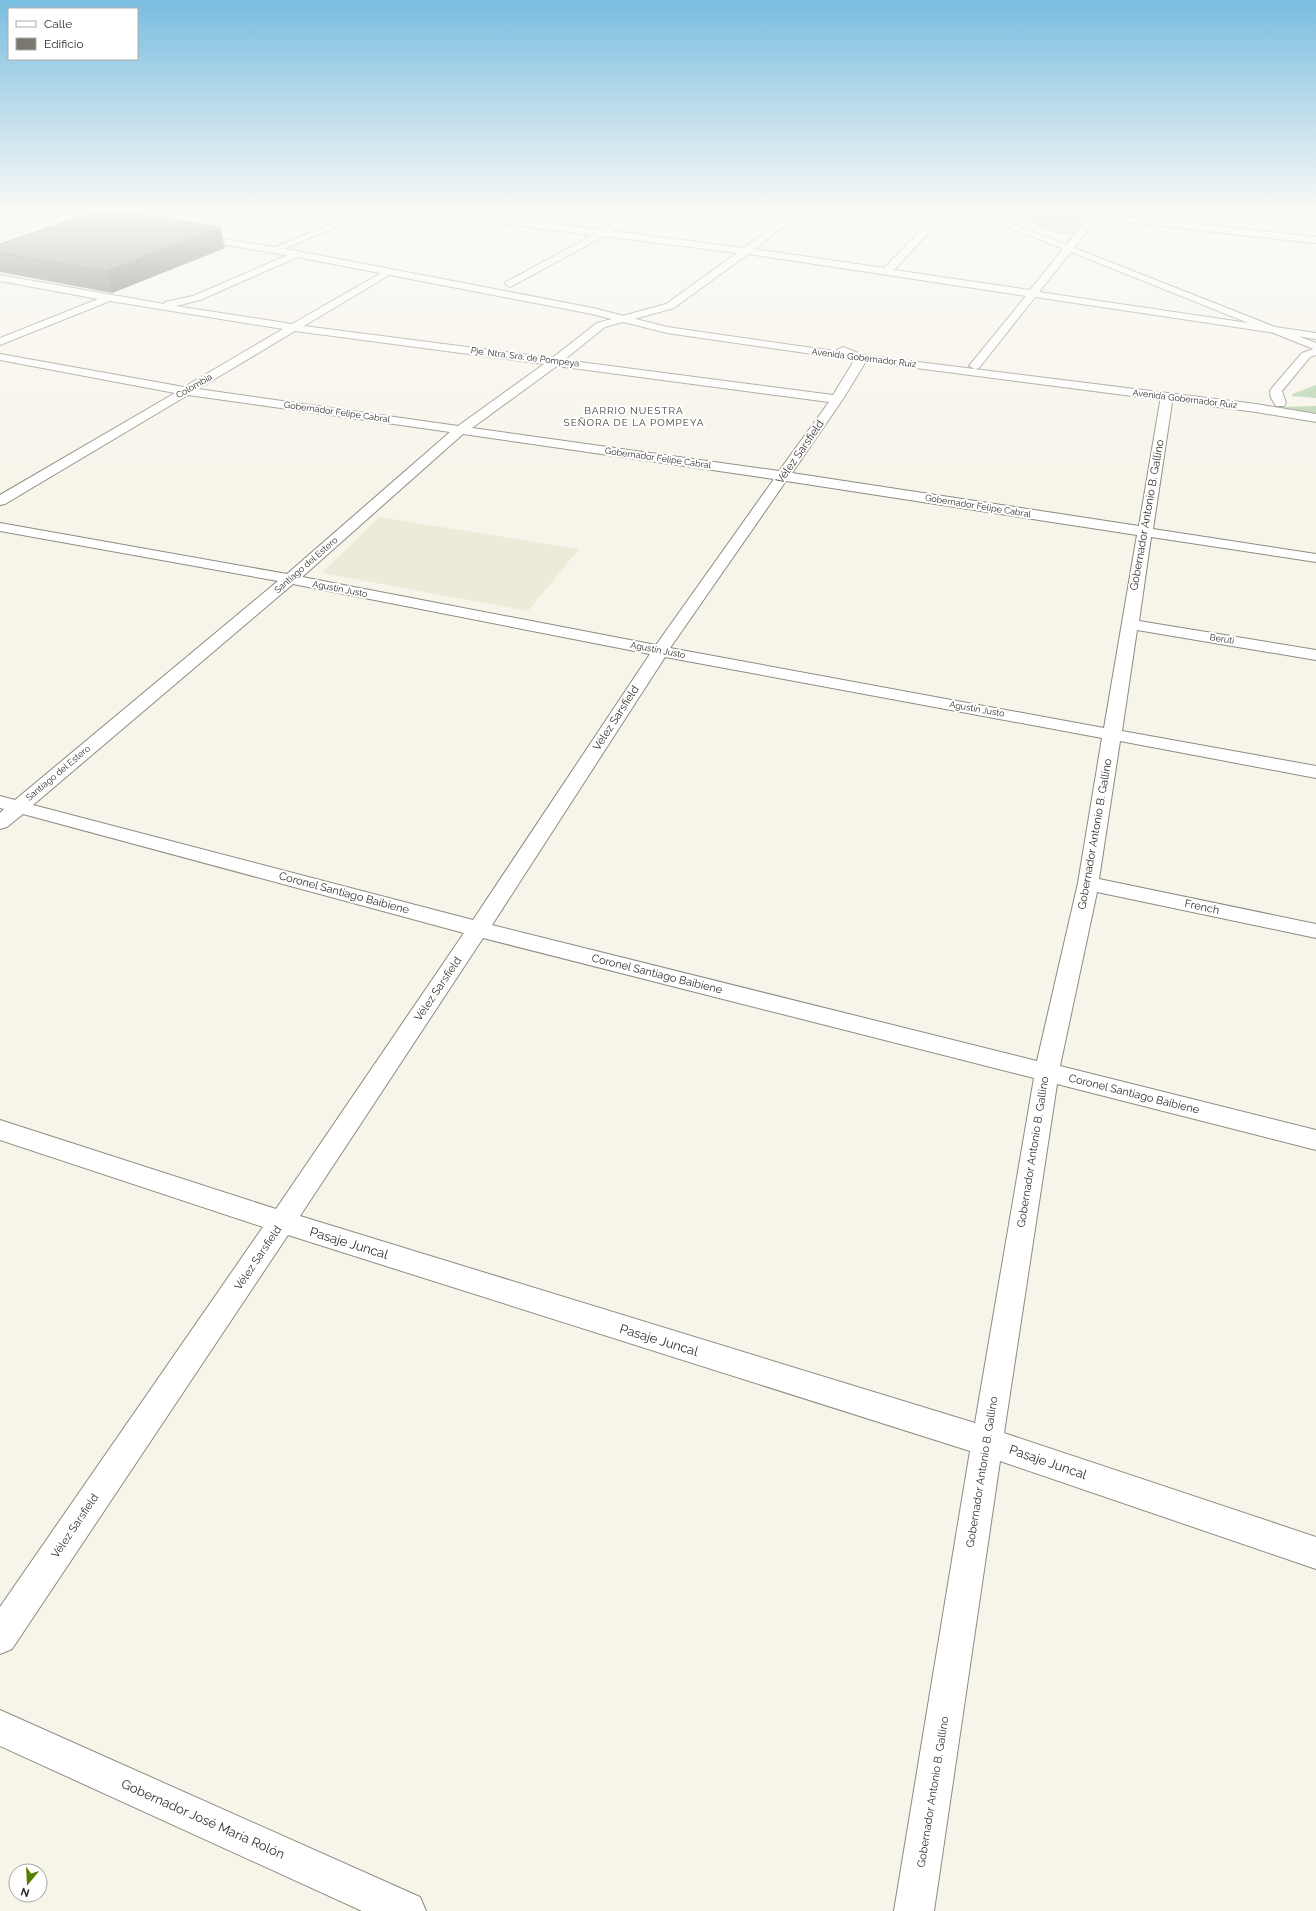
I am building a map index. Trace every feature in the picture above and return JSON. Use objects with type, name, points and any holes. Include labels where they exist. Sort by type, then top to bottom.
[{"type":"street","points":[[0,342],[106,299]]},
{"type":"street","name":"Pje. Ntra. Sra. de Pompeya","points":[[117,299],[295,328],[837,399]]},
{"type":"street","points":[[161,306],[191,299]]},
{"type":"street","name":"Colombia","points":[[0,501],[343,299]]},
{"type":"street","name":"Avenida Gobernador Ruiz","points":[[531,299],[593,311],[667,330],[1167,396],[1316,418]]},
{"type":"street","points":[[620,318],[645,314],[670,306],[680,299]]},
{"type":"street","points":[[974,366],[1030,299]]},
{"type":"street","points":[[1062,299],[1316,336]]},
{"type":"street","points":[[1200,299],[1316,347]]},
{"type":"street","points":[[1216,299],[1316,336]]},
{"type":"street","name":"Avenida Gobernador Ruiz","points":[[623,306],[684,326],[852,354],[974,366],[1251,401],[1300,403]]},
{"type":"street","name":"Santiago del Estero","points":[[0,823],[10,804],[290,579],[462,429],[556,361],[601,325],[620,318]]},
{"type":"street","points":[[1280,403],[1277,398],[1276,391],[1306,355],[1316,351]]},
{"type":"street","name":"Vélez Sarsfield","points":[[0,1637],[282,1222],[478,929],[660,651],[837,399],[852,354]]},
{"type":"street","name":"Gobernador Felipe Cabral","points":[[0,358],[186,391],[462,429],[783,476],[1316,558]]},
{"type":"street","name":"Gobernador Antonio B. Gallino","points":[[914,1911],[986,1442],[1047,1071],[1088,883],[1167,396]]},
{"type":"street","name":"Agustín Justo","points":[[0,527],[290,579],[660,651],[1316,772]]},
{"type":"street","name":"Beruti","points":[[1129,624],[1316,655]]},
{"type":"street","name":"Coronel Santiago Baibiene","points":[[10,804],[478,929],[1047,1071],[1316,1140]]},
{"type":"street","name":"French","points":[[1088,883],[1316,931]]},
{"type":"street","name":"Pasaje Juncal","points":[[0,1130],[282,1222],[986,1442],[1316,1553]]},
{"type":"street","name":"Gobernador José María Rolón","points":[[0,1728],[406,1911]]},
{"type":"shaded area","points":[[379,517],[579,549],[528,611],[322,573]]},
{"type":"green space","points":[[1316,385],[1316,398],[1292,396],[1292,394]]},
{"type":"green space","points":[[1239,403],[1282,407],[1316,406],[1316,415]]},
{"type":"district","name":"BARRIO NUESTRA SEÑORA DE LA POMPEYA","points":[[634,416]]}]
